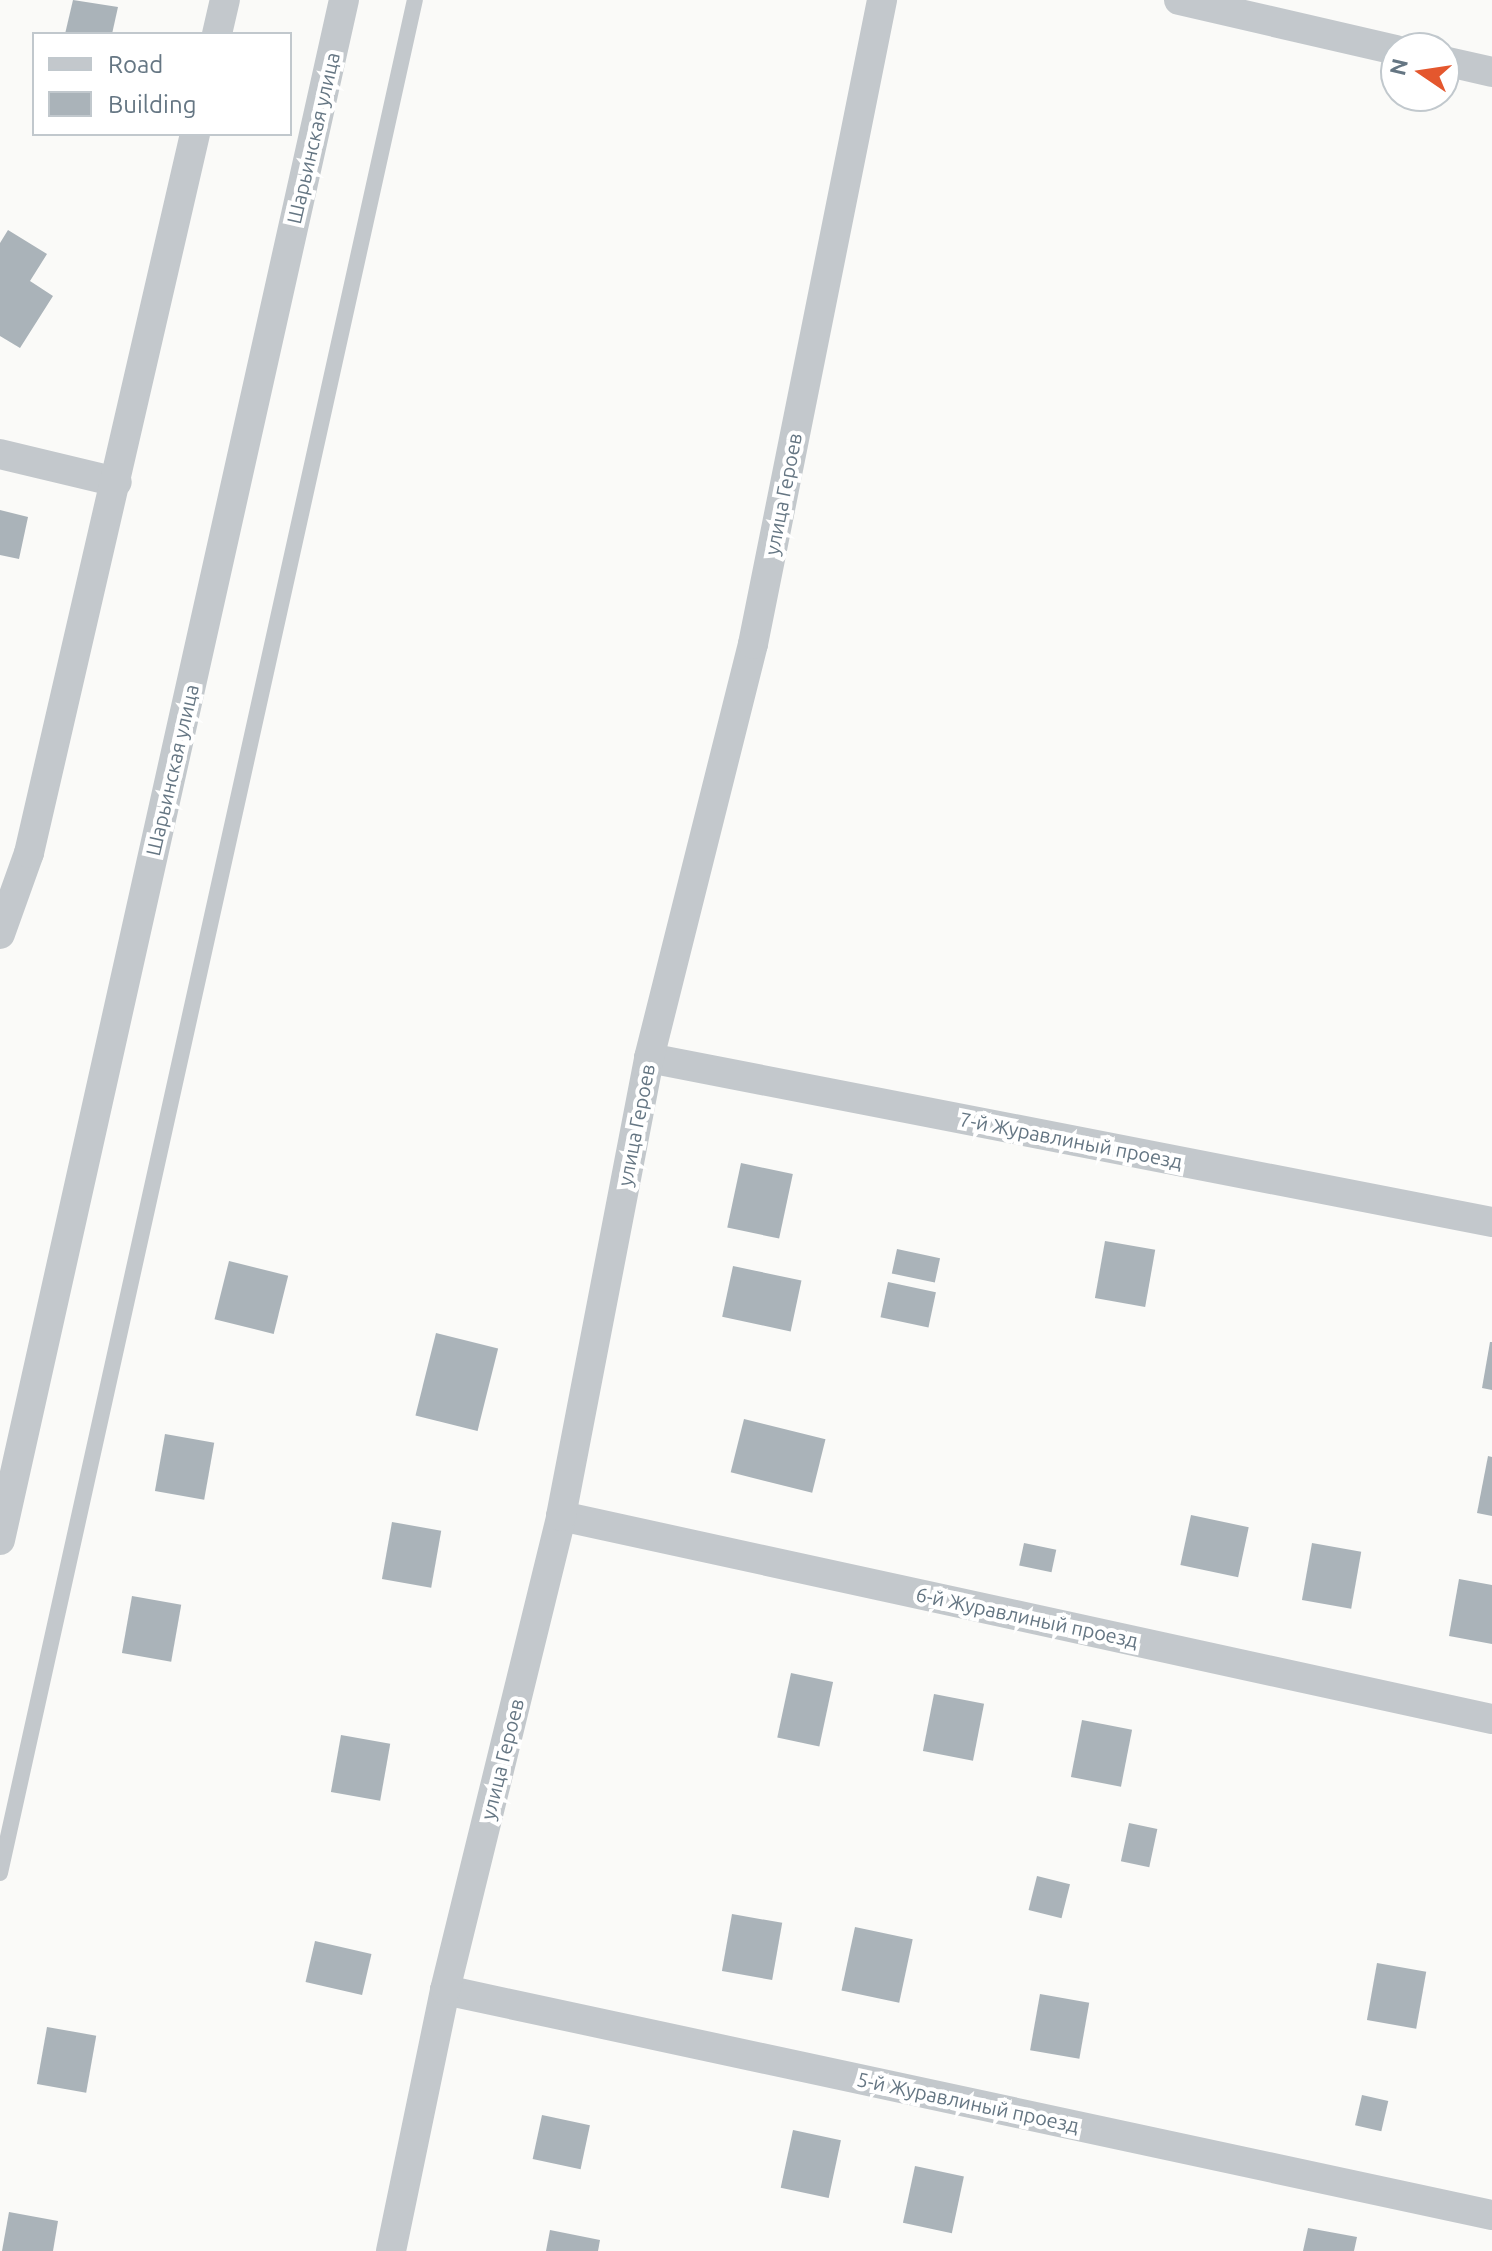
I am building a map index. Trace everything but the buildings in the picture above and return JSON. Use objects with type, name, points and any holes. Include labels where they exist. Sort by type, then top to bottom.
[{"type":"street","points":[[217,32],[225,0]]},
{"type":"street","name":"Шарьинская улица","points":[[0,1540],[344,0]]},
{"type":"street","name":"улица Героев","points":[[391,2251],[445,1990],[561,1516],[649,1058],[753,644],[882,0]]},
{"type":"street","points":[[1179,0],[1380,46]]},
{"type":"street","points":[[1460,65],[1492,72]]},
{"type":"street","points":[[0,934],[29,853],[195,136]]},
{"type":"street","points":[[0,454],[117,482]]},
{"type":"street","name":"7-й Журавлиный проезд","points":[[649,1058],[1492,1222]]},
{"type":"street","name":"6-й Журавлиный проезд","points":[[561,1516],[1492,1719]]},
{"type":"street","name":"5-й Журавлиный проезд","points":[[445,1990],[1492,2215]]},
{"type":"lane","points":[[0,1873],[415,0]]}]
